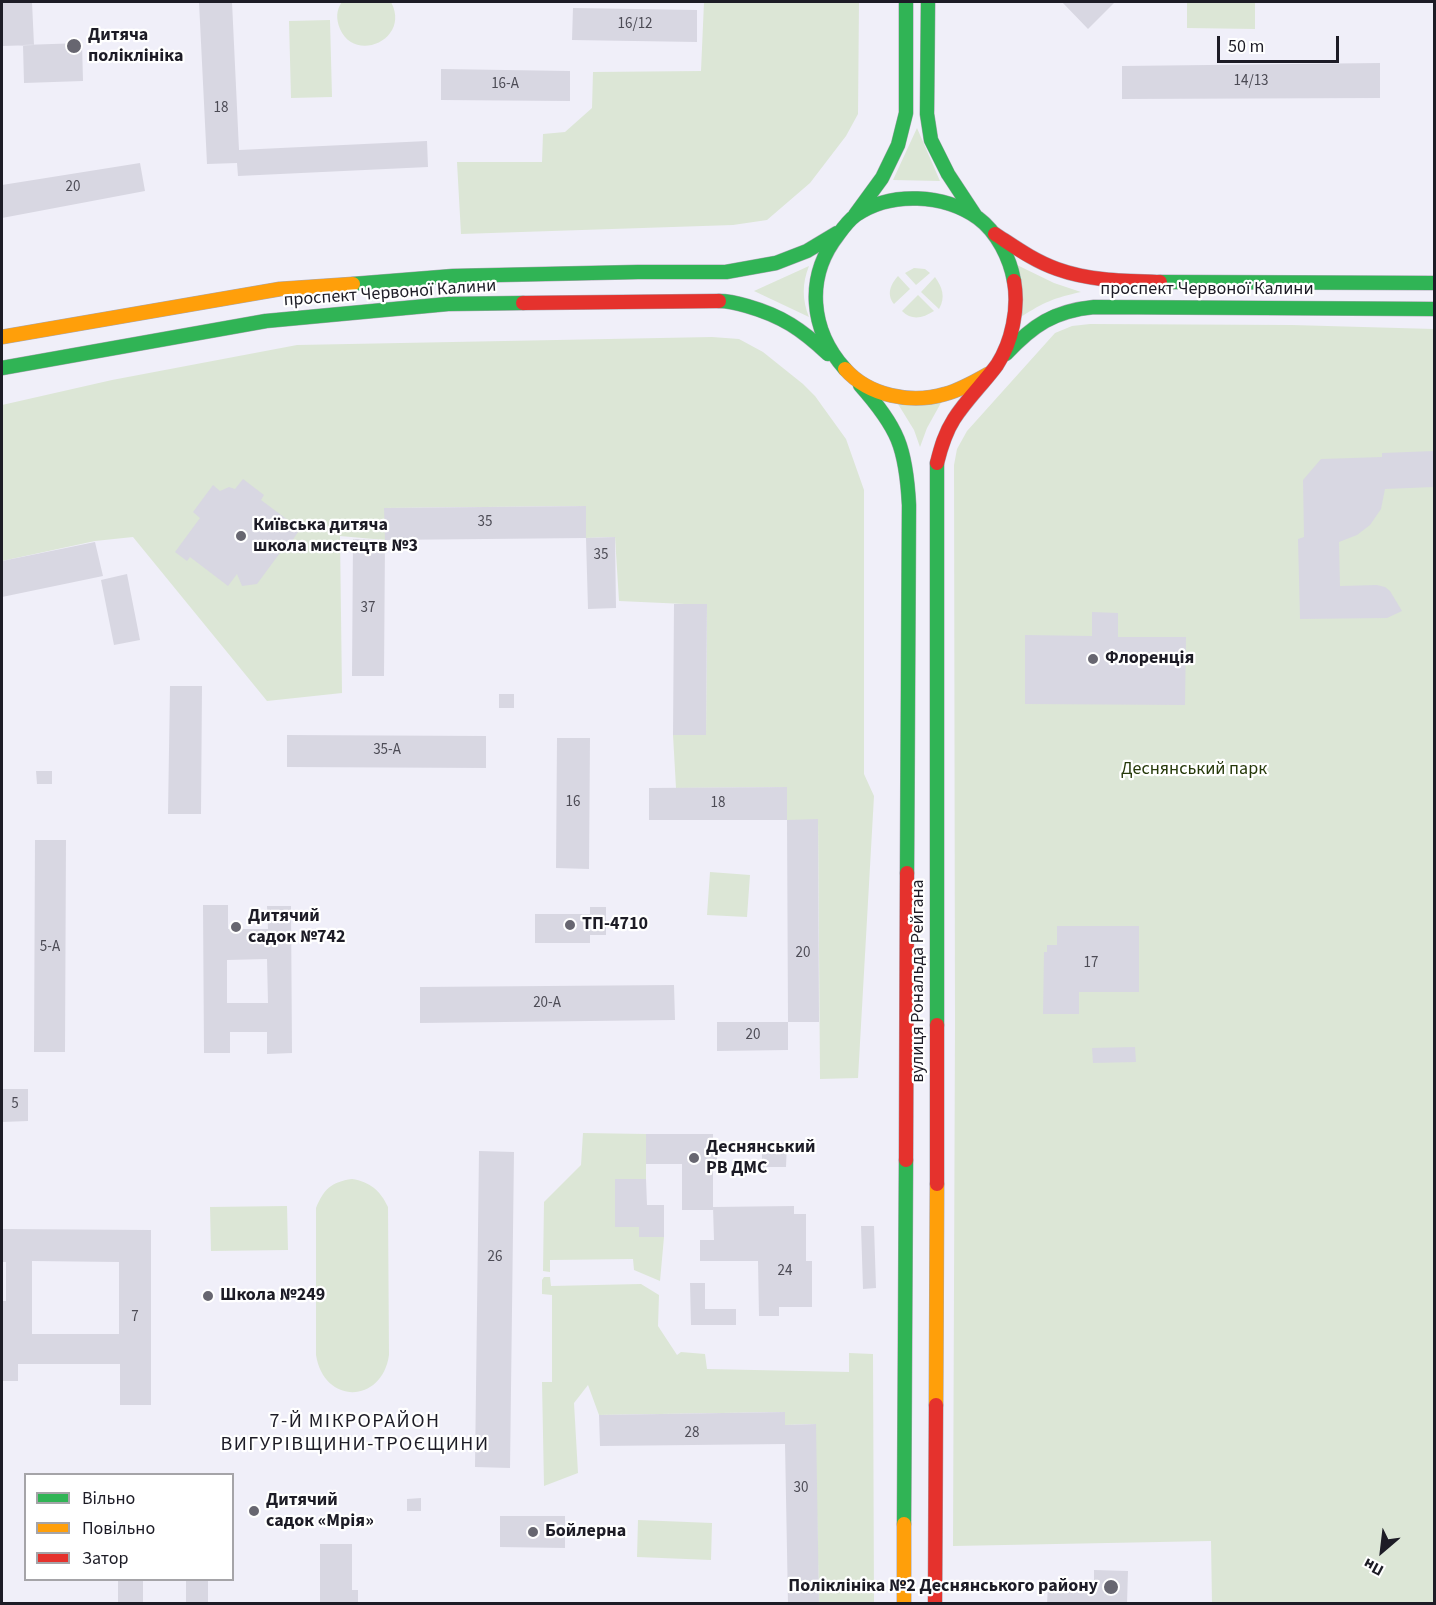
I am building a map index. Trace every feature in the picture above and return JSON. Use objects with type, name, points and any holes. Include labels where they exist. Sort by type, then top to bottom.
[{"type":"main road","points":[[906,2],[906,113],[898,145],[882,178],[826,252],[819,269],[815,302],[821,334],[838,363],[854,378],[873,390],[891,396],[918,399],[944,395],[988,374],[998,362],[1012,327],[1016,298],[1012,269],[994,234],[975,215],[948,174],[930,140],[927,114],[928,2]]},
{"type":"main road","points":[[855,215],[889,201],[916,198],[943,202],[975,215]]},
{"type":"main road","name":"проспект Червоної Калини","points":[[2,337],[280,289],[453,276],[726,272],[776,263],[807,251],[841,230]]},
{"type":"main road","name":"проспект Червоної Калини","points":[[994,234],[1030,257],[1056,269],[1095,279],[1173,283],[1434,283]]},
{"type":"main road","name":"проспект Червоної Калини","points":[[2,368],[266,321],[448,304],[728,301],[779,317],[806,334],[838,363]]},
{"type":"main road","name":"проспект Червоної Калини","points":[[998,362],[1035,326],[1053,316],[1076,308],[1434,309]]},
{"type":"main road","name":"вулиця Рональда Рейгана","points":[[935,1604],[937,464],[941,444],[950,423],[988,374]]},
{"type":"main road","name":"вулиця Рональда Рейгана","points":[[854,378],[888,419],[900,442],[907,474],[909,505],[904,1604]]},
{"type":"green space","points":[[342,2],[391,2],[395,15],[394,27],[388,36],[379,42],[368,46],[357,45],[347,39],[340,29],[337,15]]},
{"type":"green space","points":[[704,2],[859,2],[858,114],[846,136],[810,183],[767,220],[733,225],[461,234],[457,162],[542,162],[543,134],[565,132],[592,108],[593,72],[701,71]]},
{"type":"green space","points":[[1187,2],[1255,2],[1255,29],[1187,28]]},
{"type":"green space","points":[[330,20],[332,97],[291,98],[289,21]]},
{"type":"green space","points":[[917,128],[940,181],[893,180]]},
{"type":"green space","points":[[1017,265],[1054,283],[1081,292],[1050,301],[1021,317]]},
{"type":"green space","points":[[809,266],[804,292],[809,317],[754,291]]},
{"type":"green space","points":[[914,268],[925,269],[930,273],[916,285],[905,273]]},
{"type":"green space","points":[[898,276],[910,289],[894,304],[890,297],[890,289]]},
{"type":"green space","points":[[935,277],[942,292],[939,309],[921,292]]},
{"type":"green space","points":[[918,295],[934,311],[922,317],[914,317],[902,311]]},
{"type":"green space","name":"Деснянський парк","points":[[1090,324],[1292,325],[1434,329],[1434,1603],[1212,1603],[1211,1541],[953,1546],[954,465],[957,449],[967,431],[1055,333],[1072,326]]},
{"type":"green space","points":[[712,337],[739,339],[763,352],[815,396],[846,439],[864,490],[864,774],[874,796],[858,1078],[820,1079],[818,820],[787,820],[786,787],[676,788],[673,735],[706,735],[707,605],[619,601],[615,537],[586,538],[586,506],[385,508],[385,540],[340,536],[342,693],[267,701],[133,537],[95,541],[2,561],[2,405],[112,380],[297,345]]},
{"type":"green space","points":[[942,401],[927,428],[920,447],[914,430],[898,404]]},
{"type":"green space","points":[[710,872],[750,875],[747,917],[707,915]]},
{"type":"green space","points":[[583,1133],[646,1134],[646,1179],[615,1179],[615,1227],[639,1227],[639,1237],[664,1237],[660,1281],[634,1270],[633,1259],[550,1260],[550,1272],[543,1271],[544,1202],[581,1165]]},
{"type":"green space","points":[[352,1179],[374,1188],[388,1207],[389,1355],[384,1371],[376,1383],[365,1390],[353,1392],[341,1390],[330,1383],[321,1371],[316,1355],[316,1208],[322,1196],[333,1184]]},
{"type":"green space","points":[[287,1206],[288,1250],[211,1251],[210,1207]]},
{"type":"green space","points":[[544,1277],[550,1277],[551,1286],[641,1284],[659,1295],[658,1326],[677,1355],[681,1352],[705,1354],[707,1369],[849,1372],[849,1353],[873,1354],[874,1603],[819,1603],[815,1424],[785,1425],[784,1412],[599,1415],[588,1385],[574,1403],[578,1473],[544,1486],[542,1382],[552,1382],[552,1295],[542,1294]]},
{"type":"green space","points":[[638,1520],[712,1523],[711,1560],[637,1557]]},
{"type":"building","points":[[2,2],[32,2],[34,45],[2,46]]},
{"type":"building","points":[[199,2],[232,2],[239,150],[427,141],[428,167],[238,176],[237,163],[207,164]]},
{"type":"building","points":[[1062,2],[1115,2],[1088,29]]},
{"type":"building","points":[[573,8],[697,10],[697,42],[572,40]]},
{"type":"building","points":[[82,43],[83,81],[24,83],[23,45]]},
{"type":"building","points":[[1380,63],[1380,98],[1122,99],[1122,66]]},
{"type":"building","points":[[441,69],[570,71],[570,101],[441,100]]},
{"type":"building","points":[[140,163],[145,191],[2,218],[2,185]]},
{"type":"building","points":[[1434,451],[1434,487],[1385,489],[1381,509],[1370,525],[1357,535],[1339,542],[1340,586],[1377,585],[1385,587],[1402,611],[1387,618],[1300,619],[1298,539],[1304,537],[1303,480],[1321,459],[1382,457],[1382,453]]},
{"type":"building","name":"Київська дитяча школа мистецтв №3","points":[[243,479],[264,495],[261,500],[300,529],[257,584],[242,586],[237,574],[228,586],[190,557],[187,561],[175,552],[200,518],[193,512],[213,485],[220,491],[229,487],[235,489]]},
{"type":"building","points":[[586,506],[586,538],[385,540],[384,508]]},
{"type":"building","points":[[615,537],[616,608],[588,609],[586,538]]},
{"type":"building","points":[[353,539],[385,540],[384,676],[352,676]]},
{"type":"building","points":[[95,542],[103,576],[2,597],[2,561]]},
{"type":"building","points":[[127,574],[140,640],[114,645],[101,580]]},
{"type":"building","points":[[674,604],[707,604],[706,735],[673,735]]},
{"type":"building","points":[[1092,612],[1118,613],[1118,637],[1186,637],[1185,705],[1025,704],[1025,635],[1092,636]]},
{"type":"building","points":[[170,686],[202,686],[201,814],[168,814]]},
{"type":"building","points":[[499,694],[514,694],[514,708],[499,708]]},
{"type":"building","points":[[287,735],[486,736],[486,768],[287,767]]},
{"type":"building","points":[[557,738],[590,738],[589,869],[556,868]]},
{"type":"building","points":[[36,771],[52,771],[52,784],[37,784]]},
{"type":"building","points":[[787,787],[787,820],[649,820],[649,788]]},
{"type":"building","points":[[818,819],[819,1022],[788,1022],[787,820]]},
{"type":"building","points":[[35,840],[66,840],[65,1052],[34,1052]]},
{"type":"building","points":[[203,905],[228,905],[228,929],[268,929],[267,906],[291,906],[292,1053],[267,1054],[267,1032],[230,1032],[230,1053],[204,1053]],"holes":[[[267,959],[268,1003],[227,1003],[227,960]]]},
{"type":"building","name":"ТП-4710","points":[[590,907],[606,907],[606,935],[590,935],[590,943],[535,943],[535,914],[590,914]]},
{"type":"building","points":[[1057,926],[1139,926],[1139,992],[1079,992],[1079,1014],[1043,1014],[1044,952],[1047,952],[1047,945],[1057,945]]},
{"type":"building","points":[[674,985],[675,1020],[420,1023],[420,987]]},
{"type":"building","points":[[717,1022],[788,1022],[788,1050],[717,1051]]},
{"type":"building","points":[[1135,1047],[1136,1062],[1093,1063],[1092,1048]]},
{"type":"building","points":[[2,1089],[28,1089],[28,1121],[2,1122]]},
{"type":"building","points":[[646,1134],[713,1134],[713,1149],[717,1149],[717,1163],[713,1163],[713,1210],[682,1210],[682,1164],[646,1164]]},
{"type":"building","points":[[762,1143],[787,1143],[786,1167],[762,1167]]},
{"type":"building","points":[[479,1151],[514,1152],[510,1468],[475,1467]]},
{"type":"building","points":[[615,1179],[646,1179],[647,1205],[664,1205],[664,1237],[639,1237],[639,1227],[615,1227]]},
{"type":"building","points":[[794,1206],[794,1214],[806,1214],[806,1261],[812,1261],[812,1307],[779,1307],[779,1316],[759,1316],[758,1261],[700,1261],[700,1240],[714,1240],[713,1207]]},
{"type":"building","points":[[861,1226],[874,1226],[876,1288],[863,1289]]},
{"type":"building","points":[[2,1229],[151,1230],[151,1405],[120,1405],[120,1364],[18,1364],[18,1381],[2,1381],[2,1301],[6,1301],[6,1262],[2,1262]],"holes":[[[32,1261],[119,1262],[119,1334],[32,1334]]]},
{"type":"building","points":[[690,1283],[705,1283],[705,1309],[736,1309],[736,1325],[691,1325]]},
{"type":"building","points":[[785,1412],[785,1425],[816,1424],[819,1604],[788,1604],[785,1444],[600,1446],[599,1415]]},
{"type":"building","points":[[421,1498],[421,1511],[407,1511],[407,1499]]},
{"type":"building","name":"Бойлерна","points":[[500,1516],[565,1516],[565,1548],[500,1547]]},
{"type":"building","points":[[320,1544],[352,1544],[352,1590],[358,1590],[358,1604],[320,1604]]},
{"type":"building","points":[[1094,1570],[1128,1571],[1127,1604],[1047,1604],[1048,1584],[1094,1585]]},
{"type":"building","points":[[118,1581],[143,1581],[143,1604],[118,1604]]},
{"type":"building","points":[[186,1581],[208,1581],[208,1604],[186,1604]]},
{"type":"traffic: fast","points":[[855,215],[882,178],[898,145],[906,113],[906,2]]},
{"type":"traffic: fast","points":[[928,2],[927,114],[931,140],[948,174],[975,215]]},
{"type":"traffic: fast","points":[[845,369],[824,338],[816,303],[816,286],[827,251],[846,224],[870,207],[885,202],[917,198],[950,204],[964,210],[978,218],[997,238],[1006,255],[1014,281]]},
{"type":"traffic: fast","points":[[353,284],[453,276],[726,272],[776,263],[807,251],[837,233]]},
{"type":"traffic: fast","points":[[1160,282],[1434,283]]},
{"type":"traffic: fast","points":[[719,301],[743,305],[781,319],[800,330],[828,354]]},
{"type":"traffic: fast","points":[[2,368],[266,321],[448,304],[523,303]]},
{"type":"traffic: fast","points":[[1006,354],[1035,327],[1045,321],[1067,312],[1094,307],[1434,309]]},
{"type":"traffic: fast","points":[[860,385],[883,414],[898,439],[908,485],[907,873]]},
{"type":"traffic: fast","points":[[937,463],[937,1025]]},
{"type":"traffic: fast","points":[[904,1524],[906,1160]]},
{"type":"traffic: slow","points":[[2,337],[280,289],[353,284]]},
{"type":"traffic: slow","points":[[845,369],[866,386],[905,398],[932,397],[951,392],[988,374]]},
{"type":"traffic: slow","points":[[936,1405],[937,1184]]},
{"type":"traffic: slow","points":[[904,1524],[904,1604]]},
{"type":"traffic: jam","points":[[995,234],[1040,262],[1069,273],[1108,280],[1160,282]]},
{"type":"traffic: jam","points":[[937,463],[951,424],[997,365],[1007,346],[1015,313],[1014,281]]},
{"type":"traffic: jam","points":[[523,303],[719,301]]},
{"type":"traffic: jam","points":[[906,1160],[907,873]]},
{"type":"traffic: jam","points":[[937,1025],[937,1184]]},
{"type":"traffic: jam","points":[[935,1604],[936,1405]]},
{"type":"place","name":"Дитяча поліклініка","points":[[74,46]]},
{"type":"place","name":"Київська дитяча школа мистецтв №3","points":[[241,536]]},
{"type":"place","name":"Флоренція","points":[[1093,659]]},
{"type":"place","name":"ТП-4710","points":[[570,925]]},
{"type":"place","name":"Дитячий садок №742","points":[[236,927]]},
{"type":"place","name":"Деснянський РВ ДМС","points":[[694,1158]]},
{"type":"place","name":"Школа №249","points":[[208,1296]]},
{"type":"place","name":"Дитячий садок «Мрія»","points":[[254,1511]]},
{"type":"place","name":"Бойлерна","points":[[533,1532]]},
{"type":"place","name":"Поліклініка №2 Деснянського району","points":[[1111,1587]]},
{"type":"district","name":"7-Й МІКРОРАЙОН ВИГУРІВЩИНИ-ТРОЄЩИНИ","points":[[355,1434]]}]
